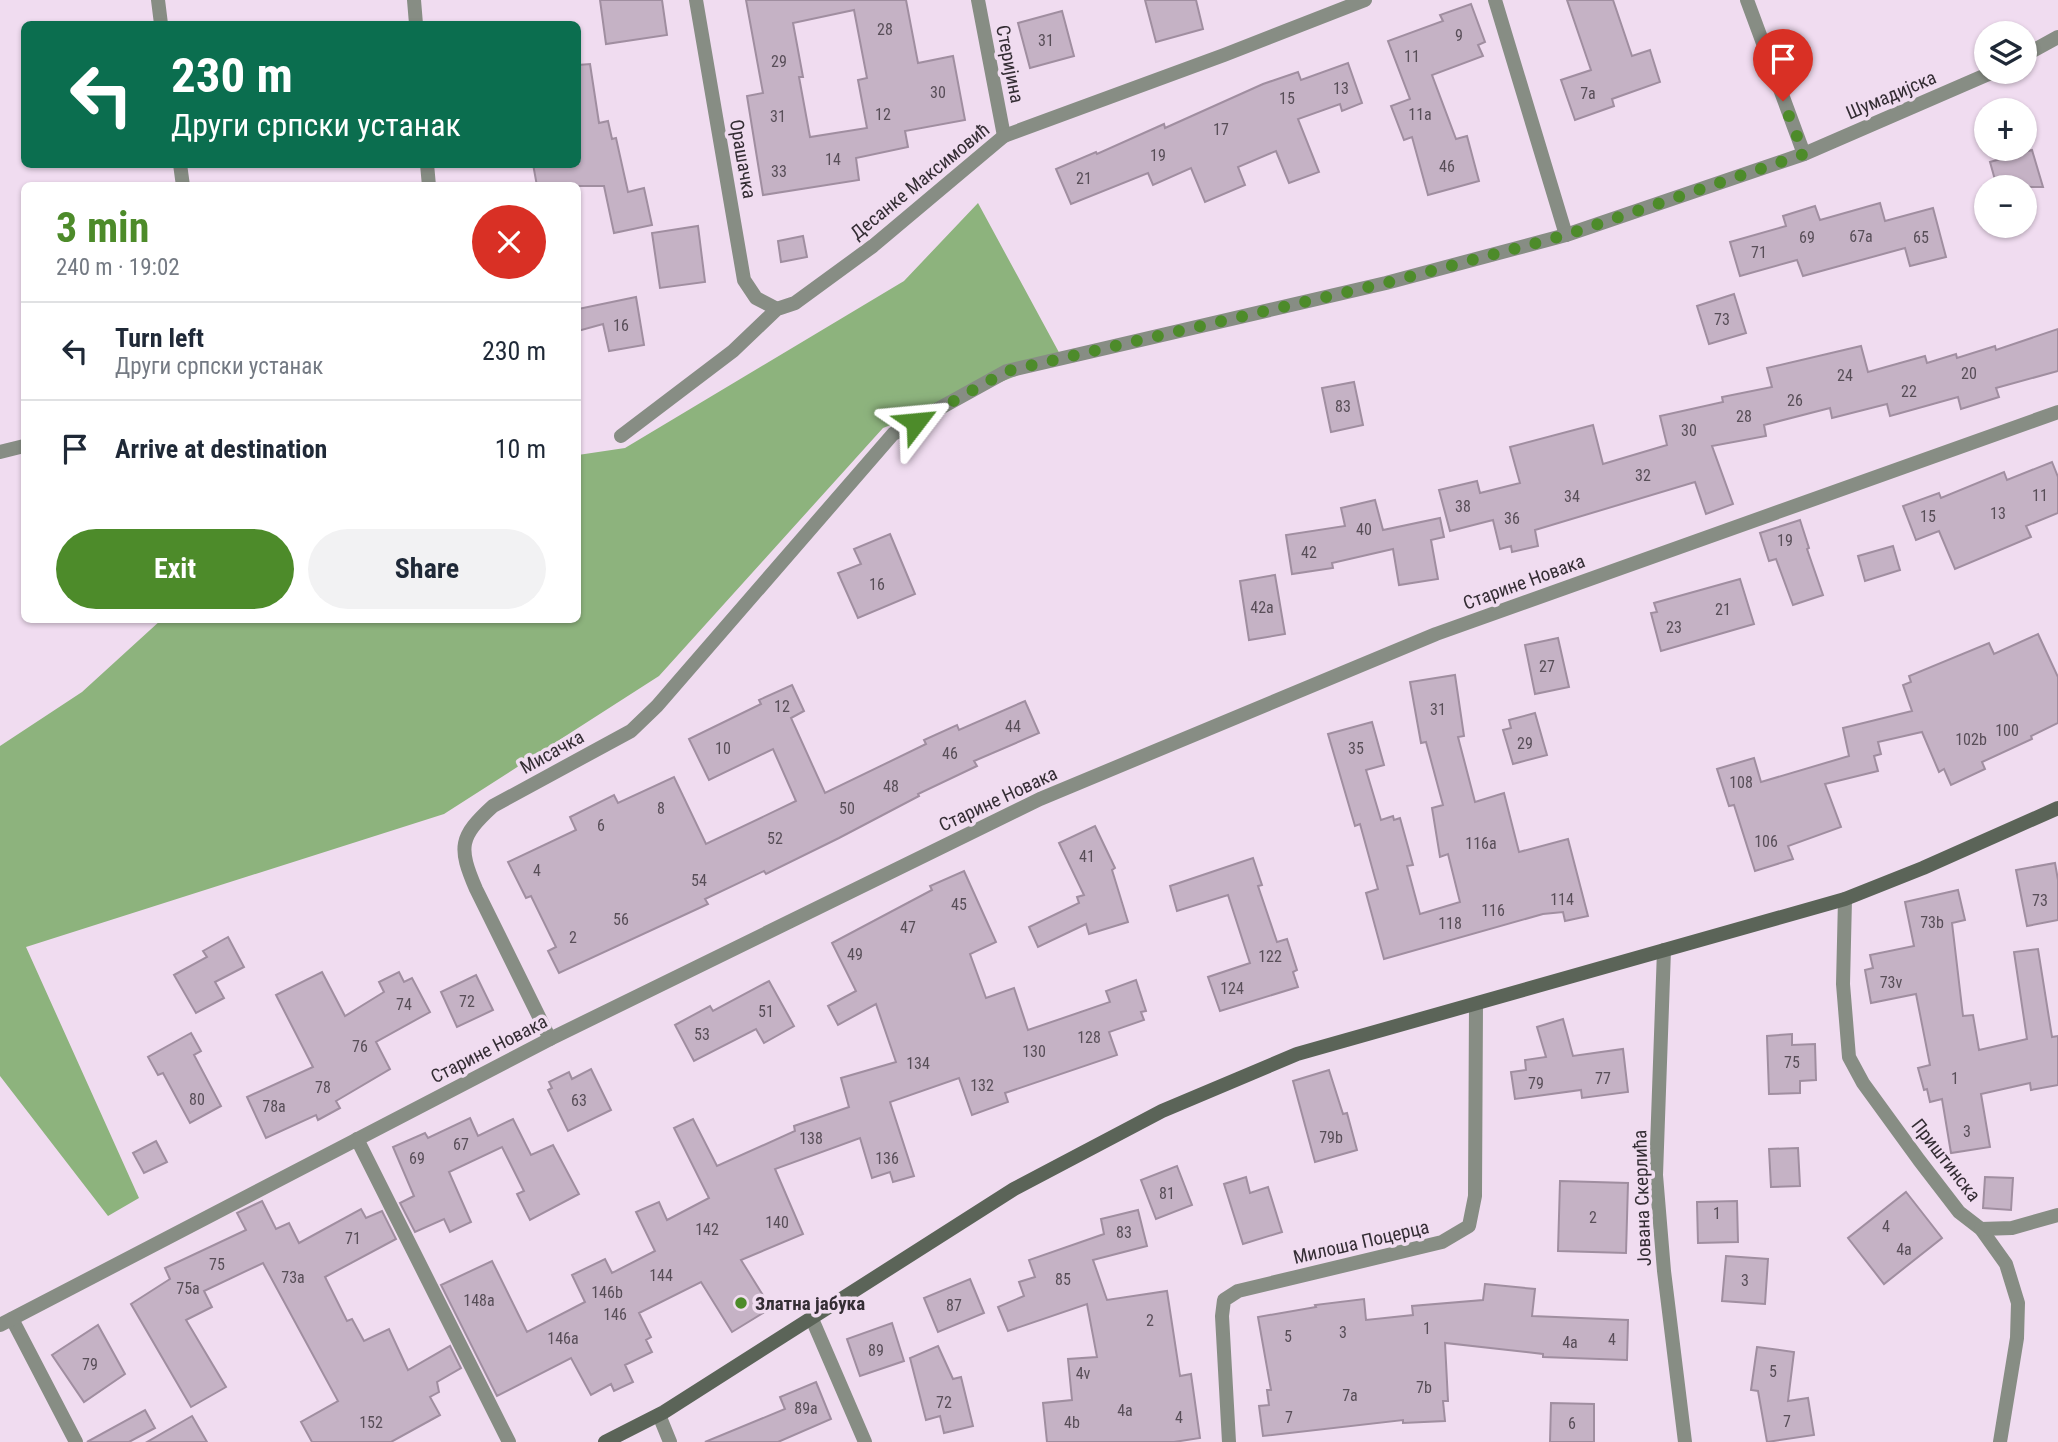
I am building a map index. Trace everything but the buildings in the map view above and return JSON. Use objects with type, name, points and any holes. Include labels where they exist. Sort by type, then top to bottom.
[{"type":"main road","points":[[605,1442],[659,1415],[1014,1189],[1162,1111],[1297,1054],[1845,899],[1923,868],[2058,808]]},
{"type":"street","points":[[158,0],[161,21]]},
{"type":"street","points":[[414,0],[416,21]]},
{"type":"street","name":"Орашачка","points":[[696,0],[744,280],[756,298],[777,309]]},
{"type":"street","name":"Стеријина","points":[[978,0],[1004,136]]},
{"type":"street","name":"Десанке Максимовић","points":[[621,436],[733,351],[777,309],[795,303],[873,246],[1004,136],[1365,0]]},
{"type":"street","points":[[1495,0],[1566,235]]},
{"type":"street","points":[[1747,0],[1804,154]]},
{"type":"street","points":[[2037,48],[2058,37]]},
{"type":"street","name":"Шумадијска","points":[[804,534],[893,435],[1007,371],[1386,283],[1566,235],[1804,154],[1974,80]]},
{"type":"street","name":"Старине Новака","points":[[6,1322],[550,1039],[1040,799],[1423,639],[2058,412]]},
{"type":"street","points":[[0,452],[21,447]]},
{"type":"street","name":"Мисачка","points":[[550,1039],[475,889],[467,869],[465,836],[477,820],[493,806],[631,730],[657,706],[804,534]]},
{"type":"street","name":"Приштинска","points":[[1845,899],[1843,984],[1849,1057],[1863,1083],[1927,1171],[1959,1212],[1981,1229],[2006,1264],[2018,1303],[2017,1338],[2000,1442]]},
{"type":"street","name":"Јована Скерлића","points":[[1664,950],[1656,1175],[1664,1271],[1685,1442]]},
{"type":"street","name":"Милоша Поцерца","points":[[1229,1442],[1222,1316],[1224,1300],[1238,1291],[1442,1242],[1469,1226],[1475,1196],[1476,1004]]},
{"type":"street","points":[[357,1139],[509,1442]]},
{"type":"street","points":[[1981,1229],[2012,1228],[2058,1215]]},
{"type":"street","points":[[812,1319],[865,1442]]},
{"type":"street","points":[[6,1322],[76,1442]]},
{"type":"street","points":[[659,1415],[670,1442]]},
{"type":"green space","points":[[978,203],[1062,358],[883,428],[659,676],[444,814],[26,947],[139,1198],[108,1216],[0,1076],[0,746],[82,692],[158,623],[581,623],[581,455],[625,448],[904,281]]},
{"type":"place","name":"Златна јабука","points":[[741,1303]]},
{"type":"route","points":[[916,422],[1007,371],[1386,283],[1566,235],[1804,154],[1783,101]]}]
